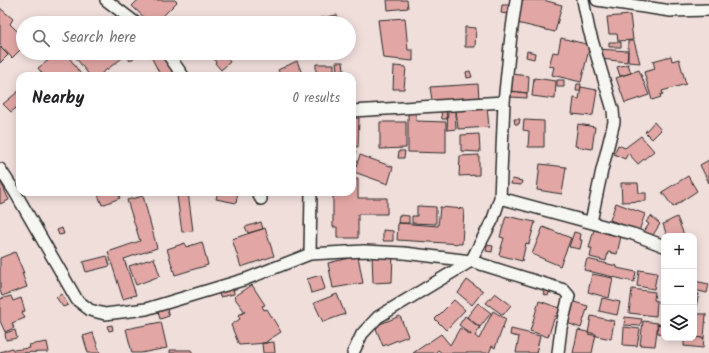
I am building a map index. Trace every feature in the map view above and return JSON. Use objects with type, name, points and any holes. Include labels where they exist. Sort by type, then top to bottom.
[{"type":"street","points":[[106,0],[127,16]]},
{"type":"street","points":[[353,353],[362,334],[378,317],[471,261],[490,225],[500,198],[504,102],[516,0]]},
{"type":"street","points":[[583,0],[589,30],[613,110],[614,122],[591,222]]},
{"type":"street","points":[[597,0],[628,2],[671,10],[709,10]]},
{"type":"street","points":[[172,60],[181,72]]},
{"type":"street","points":[[356,111],[504,102]]},
{"type":"street","points":[[0,169],[16,192]]},
{"type":"street","points":[[18,196],[77,300],[90,310],[105,314],[146,309],[246,279],[310,254],[364,251],[404,253],[471,261],[564,290],[569,296],[561,328],[558,353]]},
{"type":"street","points":[[310,254],[311,196]]},
{"type":"street","points":[[500,198],[633,234],[661,245]]},
{"type":"building","points":[[138,0],[175,0],[177,2],[163,16],[143,16],[132,6]]},
{"type":"building","points":[[387,0],[407,0],[408,8],[388,10]]},
{"type":"building","points":[[522,0],[543,0],[562,5],[555,32],[517,23]]},
{"type":"building","points":[[502,5],[509,5],[507,14],[501,13]]},
{"type":"building","points":[[0,8],[13,19],[10,24],[16,30],[16,54],[12,58],[0,45]]},
{"type":"building","points":[[630,15],[633,40],[618,41],[617,34],[609,34],[607,17]]},
{"type":"building","points":[[405,18],[408,50],[413,50],[413,61],[383,58],[378,20]]},
{"type":"building","points":[[465,27],[476,28],[475,47],[465,47]]},
{"type":"building","points":[[561,38],[590,45],[581,82],[552,75],[554,67],[549,66],[553,52],[558,53]]},
{"type":"building","points":[[628,41],[634,41],[640,63],[628,62]]},
{"type":"building","points":[[609,42],[621,42],[621,47],[609,47]]},
{"type":"building","points":[[0,47],[8,55],[0,63]]},
{"type":"building","points":[[598,49],[628,51],[627,62],[601,59]]},
{"type":"building","points":[[527,51],[535,53],[534,59],[526,57]]},
{"type":"building","points":[[671,56],[672,61],[679,59],[686,84],[662,91],[663,94],[660,95],[661,97],[652,100],[644,72],[655,69],[653,61]]},
{"type":"building","points":[[49,60],[71,60],[79,72],[41,72],[38,68]]},
{"type":"building","points":[[77,60],[120,60],[103,72],[87,72]]},
{"type":"building","points":[[153,60],[168,60],[175,72],[159,72]]},
{"type":"building","points":[[215,60],[229,60],[230,62],[221,70],[215,63]]},
{"type":"building","points":[[297,61],[301,72],[279,72],[278,70]]},
{"type":"building","points":[[336,62],[343,62],[344,70],[337,71]]},
{"type":"building","points":[[316,64],[334,64],[334,72],[316,72]]},
{"type":"building","points":[[628,64],[631,73],[620,76],[617,67]]},
{"type":"building","points":[[394,66],[406,67],[404,89],[393,89]]},
{"type":"building","points":[[639,70],[649,95],[625,103],[616,78]]},
{"type":"building","points":[[470,71],[472,77],[467,78],[466,72]]},
{"type":"building","points":[[511,74],[529,76],[528,93],[509,91]]},
{"type":"building","points":[[534,78],[556,81],[555,99],[532,96]]},
{"type":"building","points":[[557,80],[564,80],[564,87],[557,87]]},
{"type":"building","points":[[478,84],[479,99],[432,100],[430,87]]},
{"type":"building","points":[[577,84],[581,84],[580,91],[576,91]]},
{"type":"building","points":[[581,87],[597,90],[593,115],[591,116],[572,114],[574,98],[579,99]]},
{"type":"building","points":[[510,91],[527,93],[527,98],[510,97]]},
{"type":"building","points":[[16,93],[16,108],[11,112],[3,104]]},
{"type":"building","points":[[487,107],[489,127],[458,129],[456,109]]},
{"type":"building","points":[[455,110],[456,129],[447,130],[448,111]]},
{"type":"building","points":[[441,111],[446,111],[447,119],[442,119]]},
{"type":"building","points":[[408,112],[416,113],[416,121],[446,122],[446,153],[408,152]]},
{"type":"building","points":[[356,118],[359,118],[358,147],[356,147]]},
{"type":"building","points":[[514,119],[520,119],[519,124],[515,124]]},
{"type":"building","points":[[524,120],[544,121],[544,147],[528,147],[529,131],[523,130]]},
{"type":"building","points":[[380,122],[406,122],[406,148],[380,149]]},
{"type":"building","points":[[654,122],[661,130],[652,139],[645,132]]},
{"type":"building","points":[[578,124],[595,127],[592,149],[575,146]]},
{"type":"building","points":[[479,134],[480,152],[461,151],[461,135]]},
{"type":"building","points":[[641,136],[654,151],[638,164],[628,153],[625,159],[614,154],[618,145],[625,148]]},
{"type":"building","points":[[399,151],[405,151],[404,158],[398,158]]},
{"type":"building","points":[[360,155],[393,167],[388,184],[356,173],[356,166]]},
{"type":"building","points":[[479,155],[479,175],[459,176],[460,156]]},
{"type":"building","points":[[709,160],[709,183],[700,165]]},
{"type":"building","points":[[540,164],[566,167],[562,194],[537,190]]},
{"type":"building","points":[[688,176],[697,191],[673,207],[662,192]]},
{"type":"building","points":[[356,179],[358,179],[358,198],[387,198],[387,214],[358,214],[358,238],[337,238],[337,227],[333,227],[333,196],[356,196]]},
{"type":"building","points":[[512,179],[522,181],[521,185],[511,184]]},
{"type":"building","points":[[0,180],[9,200],[0,204]]},
{"type":"building","points":[[621,183],[638,183],[639,193],[646,193],[646,201],[622,202]]},
{"type":"building","points":[[99,196],[119,196],[120,198],[102,205]]},
{"type":"building","points":[[143,196],[157,248],[124,259],[136,295],[123,299],[108,252],[140,241],[127,200]]},
{"type":"building","points":[[177,196],[189,196],[193,231],[182,232]]},
{"type":"building","points":[[217,196],[237,196],[236,203],[216,199]]},
{"type":"building","points":[[616,203],[645,214],[639,231],[610,220]]},
{"type":"building","points":[[417,206],[436,207],[436,224],[412,223],[412,216],[417,216]]},
{"type":"building","points":[[440,207],[464,209],[462,244],[397,240],[398,223],[438,226]]},
{"type":"building","points":[[399,215],[409,216],[409,223],[398,223]]},
{"type":"building","points":[[506,216],[535,222],[529,244],[526,243],[522,261],[499,255],[504,238],[500,237]]},
{"type":"building","points":[[651,216],[660,224],[651,238],[642,235],[649,224],[646,222]]},
{"type":"building","points":[[677,217],[683,233],[666,233],[663,224]]},
{"type":"building","points":[[261,222],[263,229],[248,233],[245,227]]},
{"type":"building","points":[[543,227],[571,238],[560,266],[532,254]]},
{"type":"building","points":[[62,228],[64,234],[59,235],[57,230]]},
{"type":"building","points":[[265,228],[274,256],[241,267],[232,239]]},
{"type":"building","points":[[594,229],[621,236],[617,254],[608,252],[606,261],[590,257],[592,248],[589,248]]},
{"type":"building","points":[[383,230],[393,231],[393,241],[383,241]]},
{"type":"building","points":[[574,232],[581,234],[580,240],[582,240],[580,249],[569,247]]},
{"type":"building","points":[[202,242],[208,265],[175,275],[167,249],[185,243],[186,247]]},
{"type":"building","points":[[487,245],[493,246],[492,252],[486,251]]},
{"type":"building","points":[[15,252],[24,273],[22,273],[27,287],[2,296],[0,291],[0,258]]},
{"type":"building","points":[[372,254],[393,254],[392,282],[373,283]]},
{"type":"building","points":[[107,256],[110,266],[86,272],[83,262]]},
{"type":"building","points":[[358,256],[363,283],[333,288],[328,263]]},
{"type":"building","points":[[154,258],[160,276],[136,285],[129,266]]},
{"type":"building","points":[[587,259],[636,272],[634,282],[584,270]]},
{"type":"building","points":[[639,270],[657,273],[654,289],[637,286]]},
{"type":"building","points":[[592,274],[613,278],[609,298],[588,292]]},
{"type":"building","points":[[321,275],[325,289],[311,293],[307,279]]},
{"type":"building","points":[[467,280],[483,291],[472,305],[458,293]]},
{"type":"building","points":[[697,282],[709,284],[707,293],[697,291]]},
{"type":"building","points":[[233,285],[234,294],[220,297],[218,288]]},
{"type":"building","points":[[252,285],[265,305],[262,306],[264,310],[267,309],[281,332],[267,341],[267,343],[239,345],[231,325],[240,319],[238,315],[245,312],[234,297]]},
{"type":"building","points":[[546,286],[551,288],[548,296],[543,294]]},
{"type":"building","points":[[632,289],[655,292],[654,300],[657,301],[656,316],[629,313]]},
{"type":"building","points":[[495,293],[511,305],[503,315],[486,303]]},
{"type":"building","points":[[62,294],[68,305],[63,307],[56,297]]},
{"type":"building","points":[[337,294],[345,314],[323,322],[314,303]]},
{"type":"building","points":[[11,296],[13,301],[21,298],[25,311],[22,312],[25,318],[12,323],[14,328],[5,332],[0,321],[0,299]]},
{"type":"building","points":[[602,298],[620,302],[617,315],[599,311]]},
{"type":"building","points":[[454,300],[465,310],[446,330],[435,319]]},
{"type":"building","points":[[539,301],[560,308],[557,316],[555,316],[548,337],[530,331]]},
{"type":"building","points":[[574,302],[588,306],[581,328],[567,323]]},
{"type":"building","points":[[478,303],[491,313],[480,327],[467,317]]},
{"type":"building","points":[[166,306],[169,316],[160,319],[157,308]]},
{"type":"building","points":[[493,311],[506,319],[495,348],[492,346],[489,353],[442,353],[438,350],[435,353],[413,353],[441,334],[450,345],[460,328],[471,335],[459,325],[465,316],[480,328],[475,336],[479,339]]},
{"type":"building","points":[[697,314],[706,314],[704,338],[697,337]]},
{"type":"building","points":[[400,316],[408,336],[383,346],[375,326]]},
{"type":"building","points":[[591,316],[614,321],[611,339],[588,334]]},
{"type":"building","points":[[625,317],[642,319],[640,326],[624,325]]},
{"type":"building","points":[[643,321],[658,323],[655,346],[640,345]]},
{"type":"building","points":[[161,322],[167,348],[141,353],[132,353],[126,329]]},
{"type":"building","points":[[657,324],[661,325],[661,334],[658,333]]},
{"type":"building","points":[[112,325],[113,330],[109,331],[107,326]]},
{"type":"building","points":[[624,327],[640,329],[637,346],[623,345]]},
{"type":"building","points":[[511,329],[540,336],[536,353],[516,353],[519,337],[510,335]]},
{"type":"building","points":[[15,330],[17,338],[6,340],[5,333]]},
{"type":"building","points":[[578,330],[596,334],[592,353],[573,353]]},
{"type":"building","points":[[93,333],[100,353],[88,353],[83,336]]},
{"type":"building","points":[[697,337],[704,338],[703,348],[684,346],[684,341],[697,341]]},
{"type":"building","points":[[47,342],[49,352],[0,353],[12,348],[13,350],[30,348],[29,345]]},
{"type":"building","points":[[274,342],[275,353],[263,353],[262,343]]},
{"type":"building","points":[[170,350],[192,350],[192,353],[170,353]]}]
